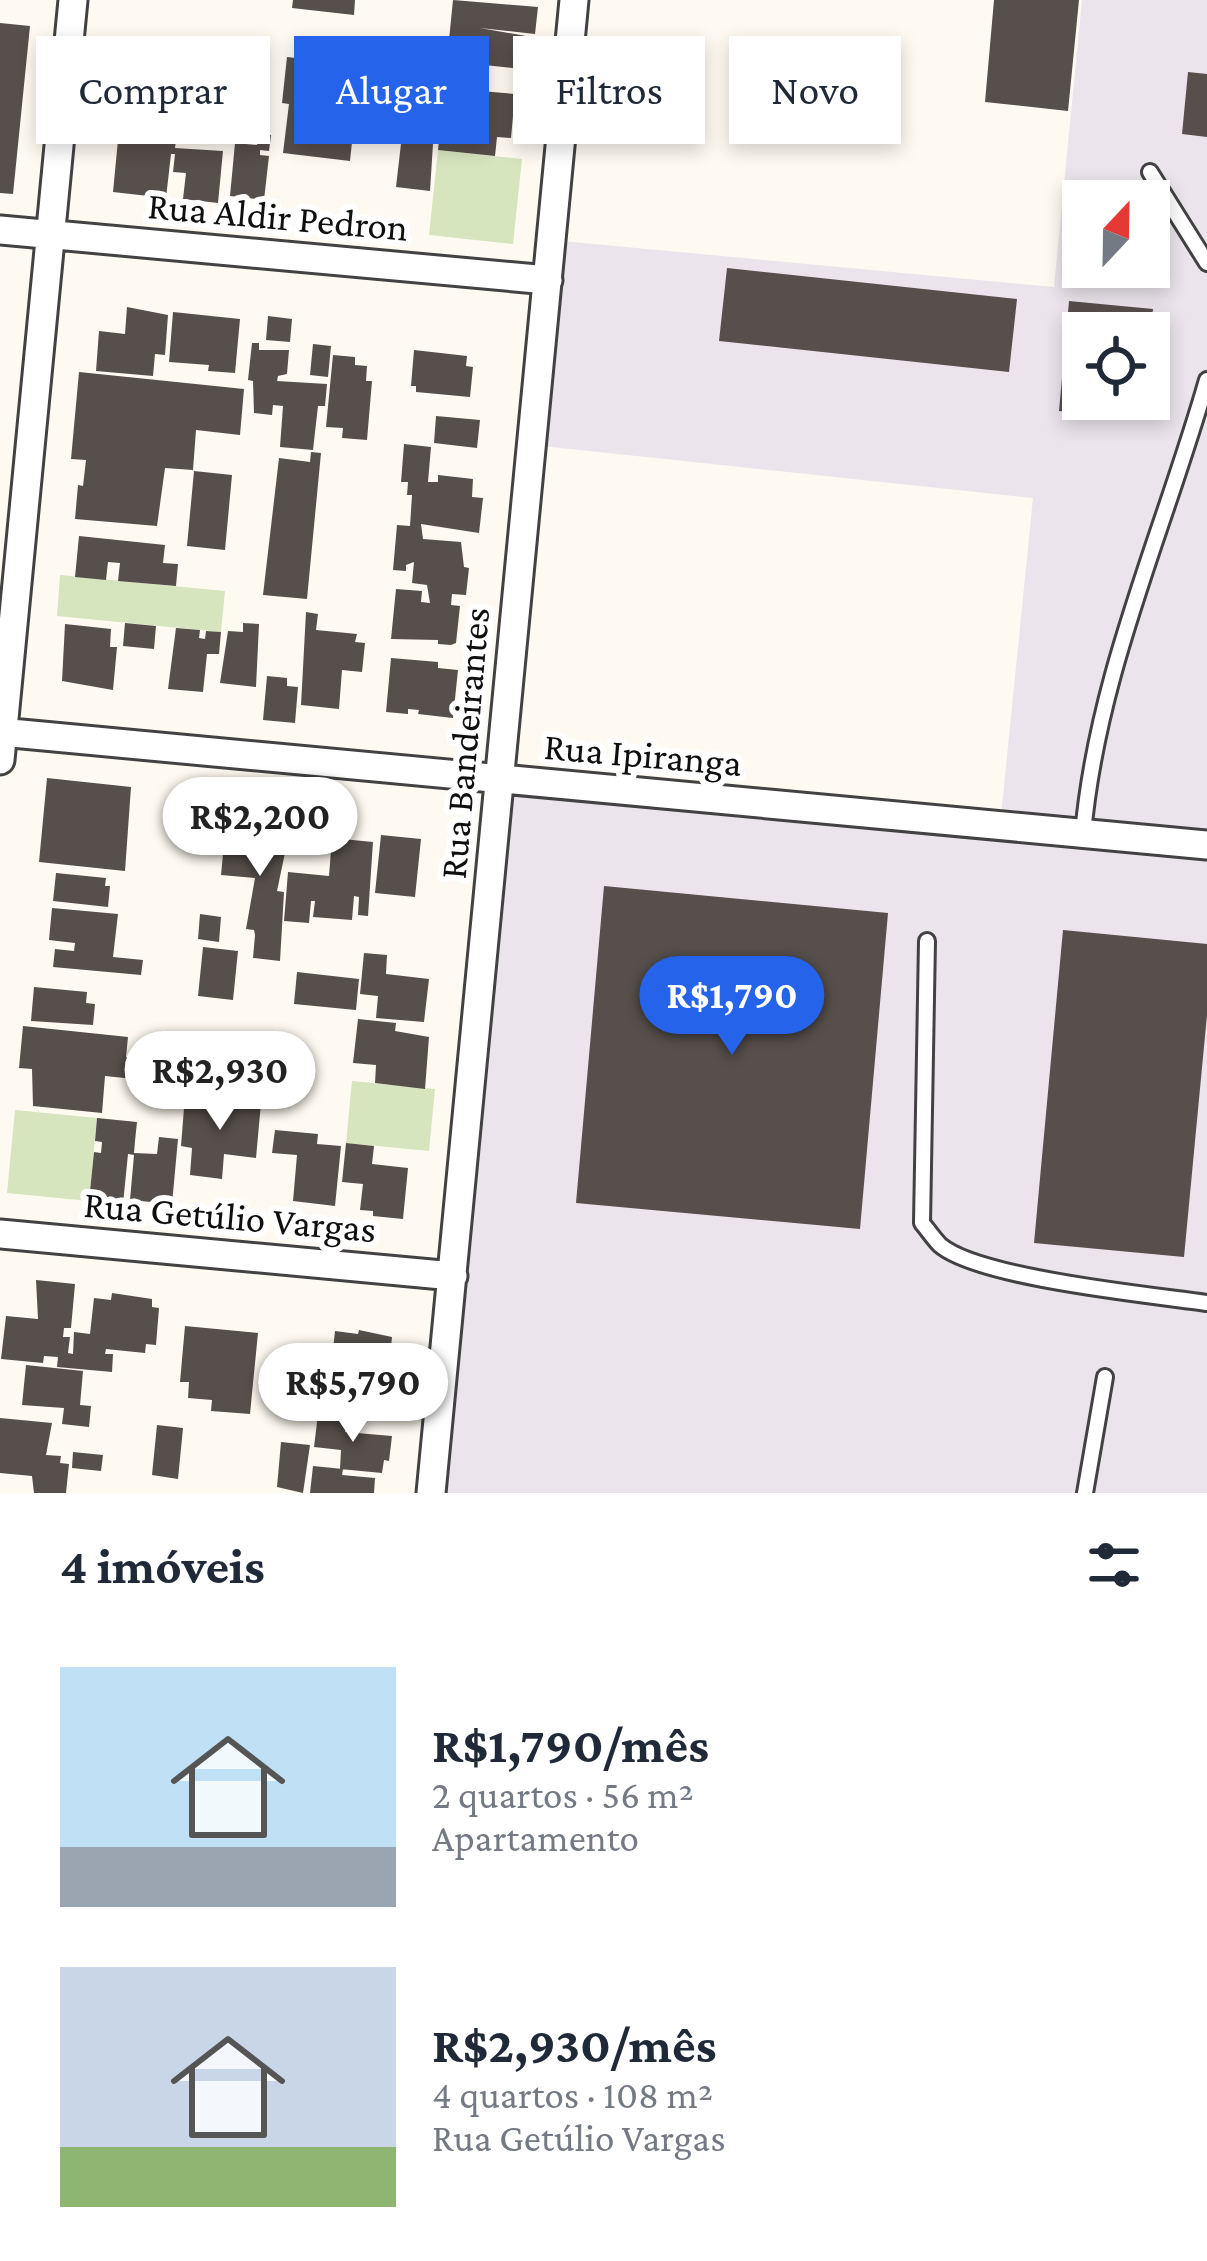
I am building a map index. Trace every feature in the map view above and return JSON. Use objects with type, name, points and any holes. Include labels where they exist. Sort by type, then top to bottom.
[{"type":"street","points":[[1,742],[73,0]]},
{"type":"street","name":"Rua Bandeirantes","points":[[431,1493],[574,0]]},
{"type":"street","name":"Rua Aldir Pedron","points":[[0,230],[548,280]]},
{"type":"street","name":"Rua Ipiranga","points":[[1,742],[500,780],[1207,845]]},
{"type":"street","name":"Rua Getúlio Vargas","points":[[0,1234],[453,1276]]},
{"type":"lane","points":[[1150,172],[1207,262]]},
{"type":"lane","points":[[1083,834],[1088,786],[1113,671],[1207,380]]},
{"type":"lane","points":[[927,941],[922,1223],[942,1246],[978,1264],[1207,1303]]},
{"type":"lane","points":[[1085,1493],[1105,1377]]},
{"type":"shaded area","points":[[1082,0],[1207,0],[1207,1493],[431,1493],[500,780],[1000,826],[1033,498],[532,445],[551,240],[1054,287],[1062,205],[1062,288],[1170,288],[1170,180],[1064,180]]},
{"type":"green space","points":[[438,150],[522,159],[513,244],[429,235]]},
{"type":"green space","points":[[60,575],[225,591],[221,632],[57,616]]},
{"type":"green space","points":[[352,1081],[435,1089],[429,1151],[346,1143]]},
{"type":"green space","points":[[15,1110],[97,1118],[89,1201],[7,1193]]},
{"type":"building","points":[[293,0],[355,0],[354,15],[292,8]]},
{"type":"building","points":[[453,0],[538,7],[535,34],[480,28],[526,36],[513,36],[513,68],[489,65],[489,36],[449,36]]},
{"type":"building","points":[[994,0],[1079,0],[1068,111],[985,102]]},
{"type":"building","points":[[0,23],[30,26],[13,194],[0,193]]},
{"type":"building","points":[[287,57],[294,58],[294,144],[352,144],[350,161],[283,153],[289,104],[282,103]]},
{"type":"building","points":[[1188,72],[1207,74],[1207,137],[1182,134]]},
{"type":"building","points":[[489,92],[513,94],[511,138],[497,137],[495,156],[438,150],[439,144],[489,144]]},
{"type":"building","points":[[118,144],[176,144],[175,148],[223,151],[218,203],[183,199],[186,173],[173,172],[175,154],[171,154],[166,198],[113,192]]},
{"type":"building","points":[[235,144],[270,144],[269,151],[260,150],[260,155],[269,156],[264,200],[230,196]]},
{"type":"building","points":[[401,144],[433,144],[430,191],[396,187]]},
{"type":"building","points":[[727,268],[1017,299],[1009,372],[719,341]]},
{"type":"building","points":[[1069,301],[1153,309],[1153,312],[1068,312]]},
{"type":"building","points":[[127,307],[168,315],[165,355],[155,354],[153,376],[96,371],[99,331],[125,334]]},
{"type":"building","points":[[173,312],[240,319],[235,373],[208,371],[209,365],[169,362]]},
{"type":"building","points":[[268,316],[292,319],[290,342],[266,340]]},
{"type":"building","points":[[252,343],[259,343],[259,350],[289,350],[287,374],[277,381],[327,384],[325,406],[318,406],[313,450],[280,447],[283,406],[273,405],[272,415],[254,413],[253,381],[248,380]]},
{"type":"building","points":[[313,344],[331,346],[328,377],[310,375]]},
{"type":"building","points":[[414,350],[467,356],[466,366],[473,367],[470,397],[416,392],[416,386],[411,386]]},
{"type":"building","points":[[333,355],[355,357],[355,365],[367,366],[366,381],[372,381],[367,440],[342,438],[343,428],[326,427]]},
{"type":"building","points":[[79,372],[244,389],[240,435],[196,430],[193,470],[165,468],[157,526],[75,519],[86,460],[71,459]]},
{"type":"building","points":[[436,416],[480,420],[477,448],[434,443]]},
{"type":"building","points":[[404,444],[431,447],[428,482],[438,482],[438,475],[473,479],[472,497],[483,498],[479,533],[421,524],[423,539],[461,542],[464,567],[469,568],[466,595],[452,594],[451,605],[460,606],[456,643],[451,645],[438,644],[438,640],[391,639],[396,589],[422,591],[421,602],[430,603],[427,585],[412,583],[414,562],[406,565],[406,571],[393,570],[397,525],[410,526],[412,495],[407,495],[408,482],[401,482]]},
{"type":"building","points":[[311,452],[321,453],[307,599],[263,595],[279,458],[310,462]]},
{"type":"building","points":[[194,471],[232,475],[225,550],[187,546]]},
{"type":"building","points":[[79,536],[165,545],[163,563],[178,564],[176,586],[118,581],[120,563],[108,562],[106,580],[75,577]]},
{"type":"building","points":[[306,612],[318,614],[316,630],[357,634],[355,642],[365,643],[362,672],[342,670],[339,709],[301,705]]},
{"type":"building","points":[[125,623],[156,626],[154,649],[123,646]]},
{"type":"building","points":[[243,623],[259,624],[256,687],[220,683],[228,631],[243,632]]},
{"type":"building","points":[[65,624],[111,629],[110,647],[117,647],[113,690],[62,681]]},
{"type":"building","points":[[176,628],[200,630],[199,638],[205,639],[206,631],[221,632],[219,654],[207,654],[203,692],[168,689]]},
{"type":"building","points":[[391,658],[438,662],[438,668],[458,670],[453,718],[408,709],[408,714],[386,712]]},
{"type":"building","points":[[267,676],[287,678],[287,686],[298,687],[295,723],[263,720]]},
{"type":"building","points":[[47,778],[131,787],[125,871],[39,862]]},
{"type":"building","points":[[255,821],[286,824],[285,829],[290,829],[277,891],[284,892],[280,961],[253,958],[254,930],[246,929],[255,878],[221,875],[226,823],[254,825]]},
{"type":"building","points":[[381,835],[421,839],[415,897],[375,893]]},
{"type":"building","points":[[332,838],[373,842],[368,916],[358,915],[359,897],[354,896],[352,920],[313,917],[315,901],[311,901],[309,923],[284,921],[288,872],[329,876]]},
{"type":"building","points":[[56,873],[106,878],[108,907],[53,901]]},
{"type":"building","points":[[604,886],[888,913],[860,1229],[576,1203]]},
{"type":"building","points":[[52,908],[118,914],[113,957],[143,960],[141,975],[53,967],[55,949],[74,951],[75,943],[49,940]]},
{"type":"building","points":[[200,914],[221,917],[219,942],[198,939]]},
{"type":"building","points":[[1063,930],[1207,944],[1207,1015],[1184,1257],[1034,1243]]},
{"type":"building","points":[[203,947],[238,951],[233,1000],[198,996]]},
{"type":"building","points":[[364,953],[387,955],[386,974],[429,979],[424,1022],[376,1018],[378,996],[360,994]]},
{"type":"building","points":[[297,972],[359,979],[356,1010],[294,1004]]},
{"type":"building","points":[[34,987],[87,992],[86,1003],[95,1004],[93,1025],[31,1021]]},
{"type":"building","points":[[358,1019],[396,1023],[395,1031],[429,1037],[425,1089],[375,1083],[376,1065],[353,1063]]},
{"type":"building","points":[[23,1026],[128,1037],[126,1057],[176,1063],[178,1042],[188,1043],[184,1084],[105,1076],[102,1113],[33,1106],[32,1069],[19,1068]]},
{"type":"building","points":[[197,1097],[261,1103],[256,1158],[224,1154],[222,1179],[190,1175],[192,1148],[181,1146],[184,1108],[196,1109]]},
{"type":"building","points":[[97,1118],[137,1122],[134,1153],[157,1154],[159,1137],[178,1139],[172,1204],[130,1200],[134,1155],[128,1154],[123,1204],[89,1201],[94,1152],[101,1153],[102,1142],[95,1141]]},
{"type":"building","points":[[275,1130],[318,1134],[317,1144],[341,1146],[335,1206],[293,1201],[297,1155],[272,1153]]},
{"type":"building","points":[[346,1143],[374,1146],[372,1164],[408,1168],[403,1219],[360,1210],[363,1184],[342,1182]]},
{"type":"building","points":[[36,1280],[75,1284],[71,1328],[64,1328],[63,1337],[70,1337],[68,1353],[73,1354],[74,1332],[90,1334],[94,1298],[111,1300],[112,1293],[152,1299],[152,1307],[159,1308],[156,1345],[146,1344],[145,1353],[106,1349],[105,1354],[113,1354],[112,1372],[57,1367],[58,1357],[44,1356],[43,1363],[1,1359],[6,1316],[38,1319]]},
{"type":"building","points":[[185,1326],[258,1333],[250,1414],[211,1411],[212,1400],[188,1398],[189,1382],[180,1382]]},
{"type":"building","points":[[359,1330],[392,1337],[386,1398],[320,1392],[322,1367],[331,1368],[335,1331],[358,1334]]},
{"type":"building","points":[[26,1365],[83,1371],[80,1405],[91,1406],[89,1427],[62,1424],[64,1408],[22,1405]]},
{"type":"building","points":[[318,1414],[347,1417],[345,1432],[392,1436],[389,1461],[384,1460],[382,1473],[340,1469],[341,1450],[314,1447]]},
{"type":"building","points":[[0,1418],[52,1423],[46,1455],[61,1456],[60,1463],[69,1464],[66,1493],[34,1493],[32,1476],[0,1473]]},
{"type":"building","points":[[157,1425],[183,1428],[178,1479],[152,1475]]},
{"type":"building","points":[[281,1442],[310,1445],[303,1493],[277,1487]]},
{"type":"building","points":[[73,1452],[103,1455],[101,1471],[72,1468]]},
{"type":"building","points":[[313,1466],[375,1478],[374,1493],[310,1493]]}]
